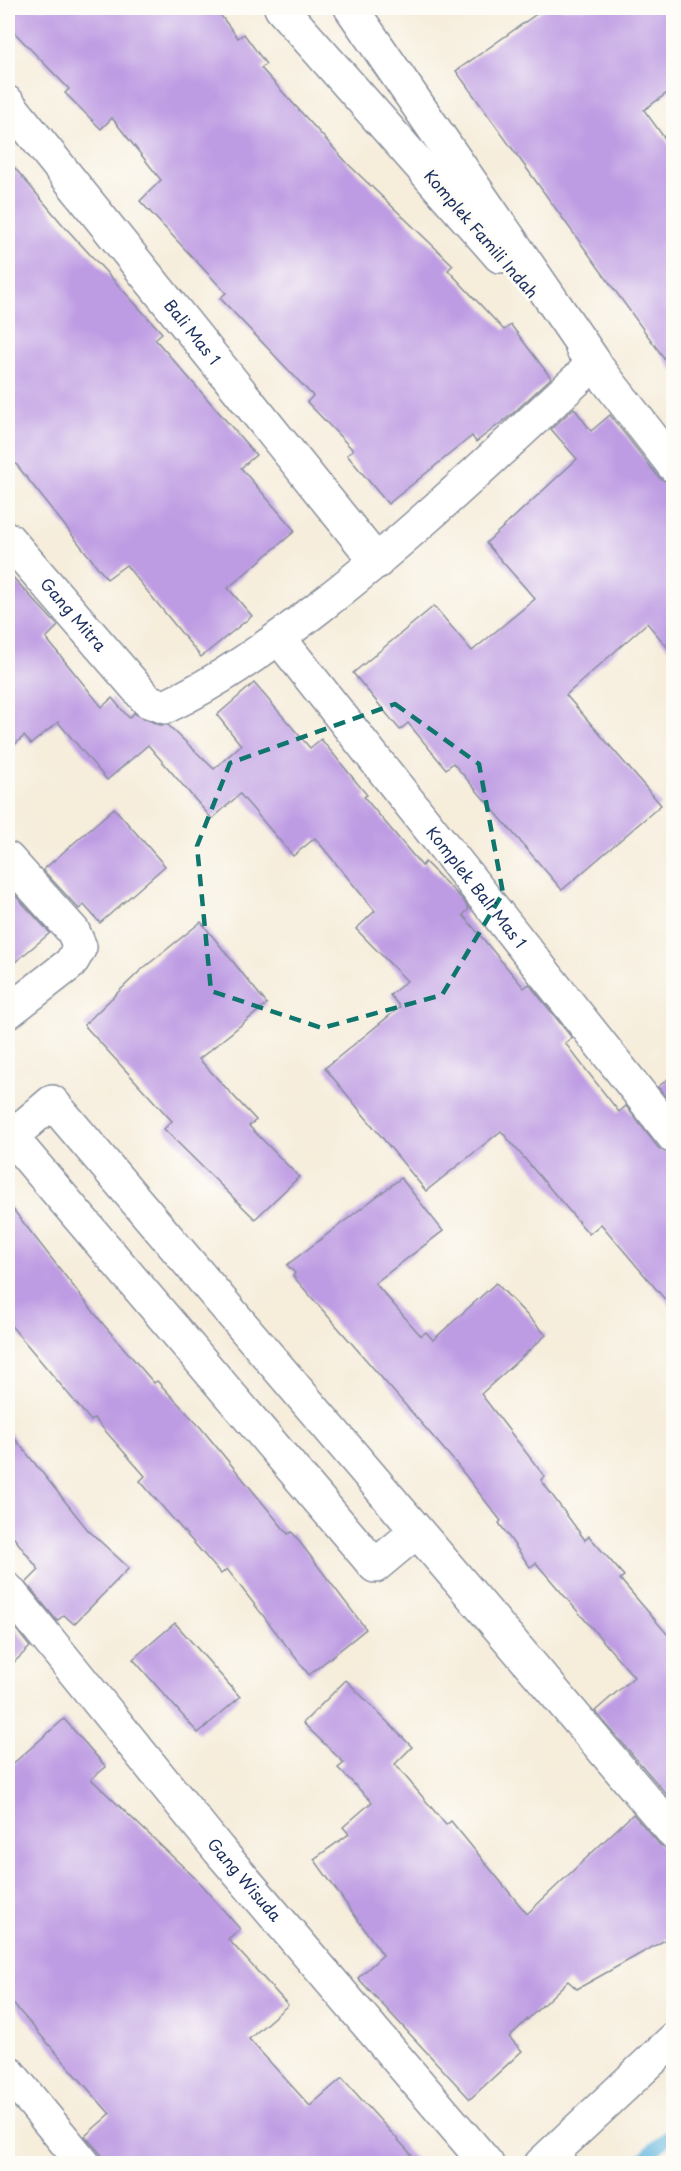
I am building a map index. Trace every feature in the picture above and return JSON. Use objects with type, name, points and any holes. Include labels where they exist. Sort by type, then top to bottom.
[{"type":"street","name":"Komplek Famili Indah","points":[[281,8],[595,363],[674,466]]},
{"type":"street","points":[[279,638],[377,562],[595,363],[351,8]]},
{"type":"street","name":"Bali Mas 1","points":[[8,103],[377,562]]},
{"type":"street","name":"Gang Mitra","points":[[8,539],[148,701],[165,707],[208,686],[279,638]]},
{"type":"street","name":"Komplek Bali Mas 1","points":[[279,638],[674,1137]]},
{"type":"street","points":[[8,859],[73,931],[80,947],[71,963],[8,1012]]},
{"type":"street","points":[[417,1531],[375,1566],[11,1137],[52,1102],[674,1833]]},
{"type":"street","name":"Gang Wisuda","points":[[8,1590],[219,1850],[488,2163]]},
{"type":"street","points":[[541,2163],[674,2039]]},
{"type":"street","points":[[8,2072],[84,2163]]},
{"type":"highlighted area","points":[[395,704],[479,764],[503,893],[442,995],[322,1028],[211,991],[197,846],[230,763]]},
{"type":"building","points":[[8,8],[215,8],[238,38],[244,34],[266,64],[261,68],[349,165],[453,265],[448,270],[504,330],[511,325],[551,378],[511,415],[476,442],[472,436],[388,504],[347,455],[353,450],[307,402],[313,396],[220,298],[226,293],[140,201],[161,180],[112,118],[101,129],[65,93],[69,89],[8,26]]},
{"type":"building","points":[[545,8],[663,8],[674,20],[674,88],[644,110],[674,151],[674,372],[456,71]]},
{"type":"building","points":[[8,160],[63,225],[162,333],[155,339],[256,455],[241,468],[295,531],[228,588],[252,616],[201,657],[126,565],[107,579],[8,454]]},
{"type":"building","points":[[574,408],[591,431],[610,415],[659,478],[674,485],[674,655],[647,623],[566,695],[661,805],[562,890],[453,763],[446,769],[408,723],[400,730],[353,673],[434,606],[472,651],[535,599],[486,543],[577,459],[551,429]]},
{"type":"building","points":[[8,572],[58,626],[46,638],[102,707],[112,698],[129,718],[134,713],[159,725],[168,725],[214,769],[241,745],[217,715],[254,683],[310,748],[321,739],[367,795],[364,797],[422,866],[425,862],[463,900],[469,909],[463,915],[524,988],[529,984],[572,1038],[565,1043],[619,1112],[626,1106],[659,1149],[674,1155],[674,1310],[601,1224],[589,1234],[501,1131],[426,1191],[325,1068],[400,1007],[390,995],[407,981],[356,929],[375,911],[315,838],[293,856],[240,794],[212,819],[148,745],[107,780],[58,722],[31,744],[24,736],[8,751]]},
{"type":"building","points":[[114,808],[165,866],[100,923],[84,905],[79,909],[43,870]]},
{"type":"building","points":[[15,895],[50,933],[8,968],[8,902]]},
{"type":"building","points":[[201,922],[267,1004],[199,1059],[256,1120],[249,1126],[299,1177],[255,1219],[164,1129],[172,1121],[84,1025],[141,970]]},
{"type":"building","points":[[674,1074],[674,1106],[658,1087]]},
{"type":"building","points":[[401,1178],[443,1231],[375,1283],[421,1336],[426,1332],[433,1340],[496,1283],[546,1335],[481,1394],[545,1477],[541,1480],[585,1540],[589,1536],[624,1576],[620,1579],[674,1642],[674,1803],[595,1711],[634,1677],[536,1563],[530,1567],[499,1523],[501,1521],[455,1462],[293,1276],[295,1273],[287,1265]]},
{"type":"building","points":[[8,1203],[103,1324],[154,1383],[157,1381],[201,1428],[288,1534],[292,1532],[366,1629],[309,1675],[227,1569],[221,1574],[140,1481],[145,1476],[94,1418],[91,1421],[8,1322]]},
{"type":"building","points":[[8,1430],[88,1530],[129,1568],[74,1624],[64,1615],[57,1621],[26,1583],[39,1570],[8,1530]]},
{"type":"building","points":[[8,1619],[30,1647],[8,1668]]},
{"type":"building","points":[[175,1623],[240,1697],[198,1733],[133,1659]]},
{"type":"building","points":[[346,1680],[412,1747],[395,1764],[446,1825],[451,1821],[527,1914],[633,1814],[660,1845],[674,1851],[674,1935],[577,1989],[568,1981],[509,2037],[522,2051],[470,2099],[358,1978],[383,1955],[314,1859],[349,1834],[343,1827],[372,1802],[338,1768],[344,1763],[303,1723]]},
{"type":"building","points":[[64,1719],[106,1767],[91,1779],[195,1878],[240,1929],[228,1939],[288,2005],[249,2039],[310,2106],[342,2078],[419,2163],[109,2163],[85,2136],[110,2114],[8,1998],[8,1768]]},
{"type":"waterway","points":[[637,2164],[674,2132]]}]
